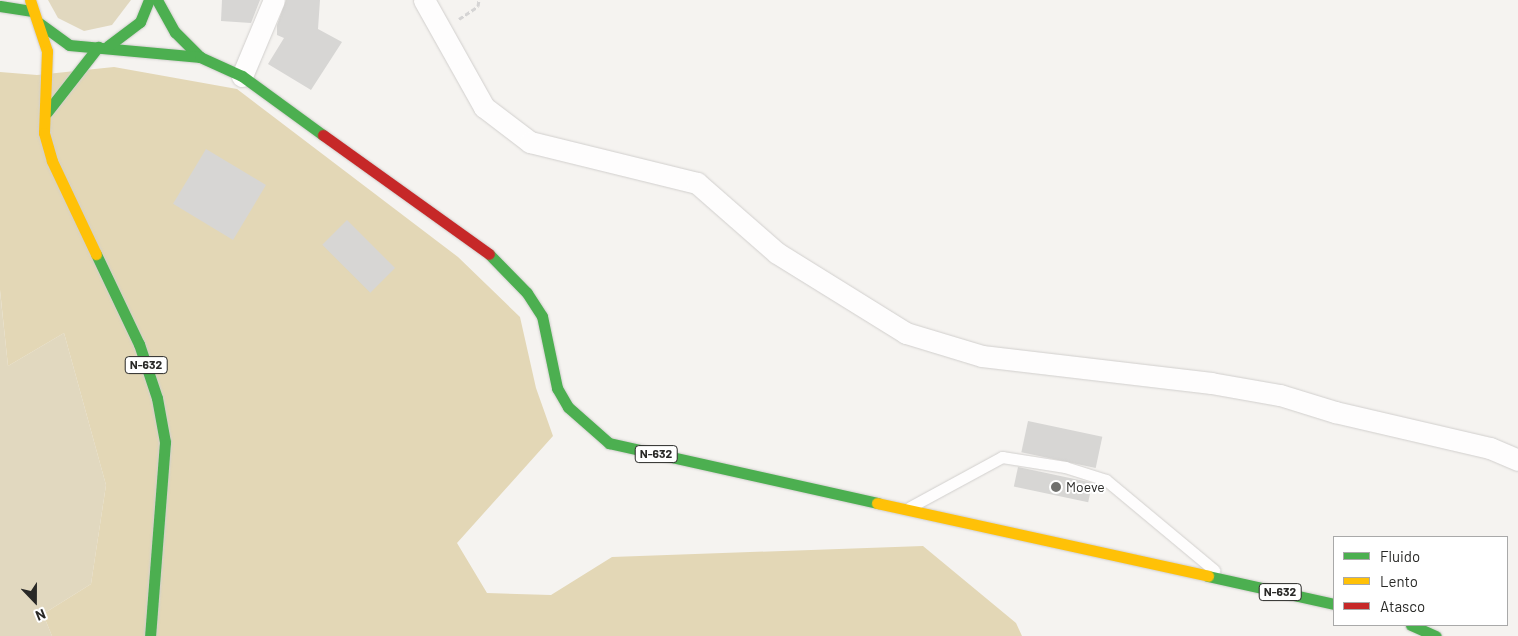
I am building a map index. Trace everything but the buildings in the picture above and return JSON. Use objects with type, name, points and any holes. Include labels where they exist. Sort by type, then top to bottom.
[{"type":"main road","points":[[47,112],[103,46],[126,36],[140,22],[149,0]]},
{"type":"main road","points":[[156,0],[175,32],[200,57]]},
{"type":"main road","points":[[0,6],[31,6],[39,24],[48,51],[47,112]]},
{"type":"main road","points":[[39,24],[69,45],[103,46],[200,57]]},
{"type":"main road","name":"N-632","points":[[200,57],[242,76],[490,255],[528,293],[542,316],[557,388],[581,422],[609,443],[1333,604]]},
{"type":"main road","name":"N-632","points":[[47,112],[44,133],[52,161],[139,344],[157,398],[165,442],[150,636]]},
{"type":"main road","points":[[1413,626],[1436,636]]},
{"type":"street","points":[[242,76],[274,0]]},
{"type":"street","points":[[424,0],[440,32],[484,107],[530,142],[697,183],[777,253],[906,333],[982,356],[1280,395],[1335,412],[1490,448],[1518,460]]},
{"type":"lane","points":[[907,509],[1002,457],[1065,467],[1106,480],[1226,580]]},
{"type":"path","points":[[440,32],[478,6],[480,0]]},
{"type":"shaded area","points":[[48,0],[131,0],[112,25],[84,31],[58,18]]},
{"type":"shaded area","points":[[114,67],[237,89],[458,257],[520,317],[536,388],[553,436],[457,543],[487,593],[551,595],[612,557],[923,546],[1016,623],[1022,636],[52,636],[43,614],[91,584],[106,485],[64,333],[8,366],[0,290],[0,72],[37,75]]},
{"type":"shaded area","points":[[0,291],[8,366],[64,333],[106,485],[91,584],[43,614],[52,636],[0,636]]},
{"type":"traffic: fast","points":[[108,46],[140,22],[149,0]]},
{"type":"traffic: fast","points":[[157,0],[175,32],[200,57]]},
{"type":"traffic: fast","points":[[0,6],[33,11]]},
{"type":"traffic: fast","points":[[39,23],[69,45],[200,57],[242,76],[323,135]]},
{"type":"traffic: fast","points":[[47,112],[98,47]]},
{"type":"traffic: fast","points":[[96,254],[139,344],[157,398],[165,442],[150,636]]},
{"type":"traffic: fast","points":[[489,254],[527,293],[542,316],[557,388],[568,407],[609,443],[877,503]]},
{"type":"traffic: fast","points":[[1208,576],[1333,604]]},
{"type":"traffic: fast","points":[[1413,626],[1436,636]]},
{"type":"traffic: slow","points":[[30,0],[47,51],[44,133],[52,161],[96,254]]},
{"type":"traffic: slow","points":[[877,503],[1208,576]]},
{"type":"traffic: jam","points":[[323,135],[489,254]]},
{"type":"place","name":"Moeve","points":[[1056,487]]}]
